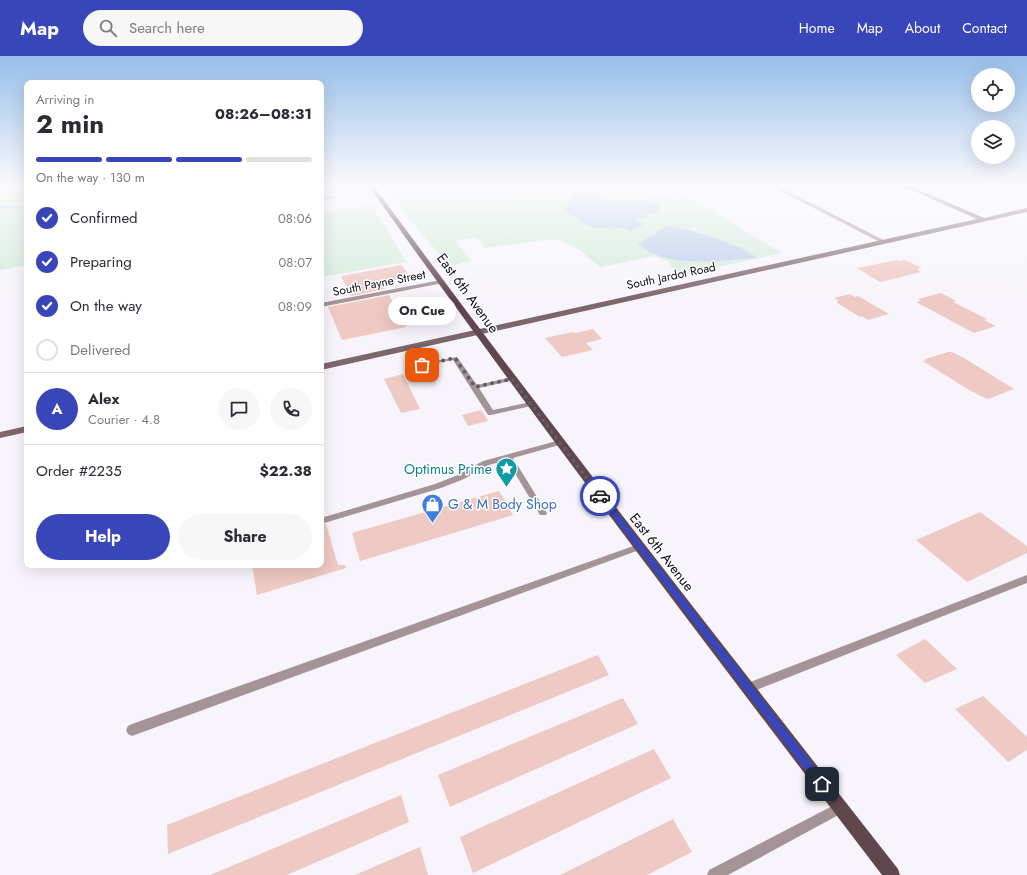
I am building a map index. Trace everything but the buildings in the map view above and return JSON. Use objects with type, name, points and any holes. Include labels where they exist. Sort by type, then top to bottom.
[{"type":"main road","name":"East 6th Avenue","points":[[398,223],[477,332],[639,547],[892,875]]},
{"type":"main road","name":"South Jardot Road","points":[[324,365],[969,223]]},
{"type":"main road","points":[[0,435],[24,430]]},
{"type":"street","points":[[847,223],[884,242]]},
{"type":"lane","name":"South Payne Street","points":[[324,304],[441,282]]},
{"type":"lane","points":[[410,347],[422,365],[455,358],[491,413],[531,404]]},
{"type":"lane","points":[[475,387],[512,379]]},
{"type":"lane","points":[[324,520],[438,486],[461,477],[486,464],[560,442]]},
{"type":"lane","points":[[510,457],[543,513]]},
{"type":"lane","points":[[132,730],[639,547]]},
{"type":"lane","points":[[749,688],[1027,579]]},
{"type":"lane","points":[[714,875],[840,808]]},
{"type":"green space","points":[[0,223],[24,223],[24,266],[0,270]]},
{"type":"green space","points":[[324,223],[383,223],[406,262],[324,276]]},
{"type":"green space","points":[[414,223],[733,223],[782,253],[680,275],[671,268],[669,262],[654,256],[600,267],[581,251],[560,240],[544,240],[485,248],[475,237],[455,241],[472,261],[450,267]]},
{"type":"water","points":[[585,223],[641,223],[643,225],[631,231],[618,227],[599,228]]},
{"type":"water","points":[[668,226],[727,242],[757,258],[695,262],[665,257],[651,252],[638,244]]},
{"type":"way so far","points":[[422,365],[455,358],[475,387],[512,379],[600,496]]},
{"type":"place","name":"On Cue","points":[[422,365]]},
{"type":"place","name":"Optimus Prime","points":[[507,488]]},
{"type":"place","name":"G & M Body Shop","points":[[433,524]]},
{"type":"route","points":[[600,496],[822,784]]}]
